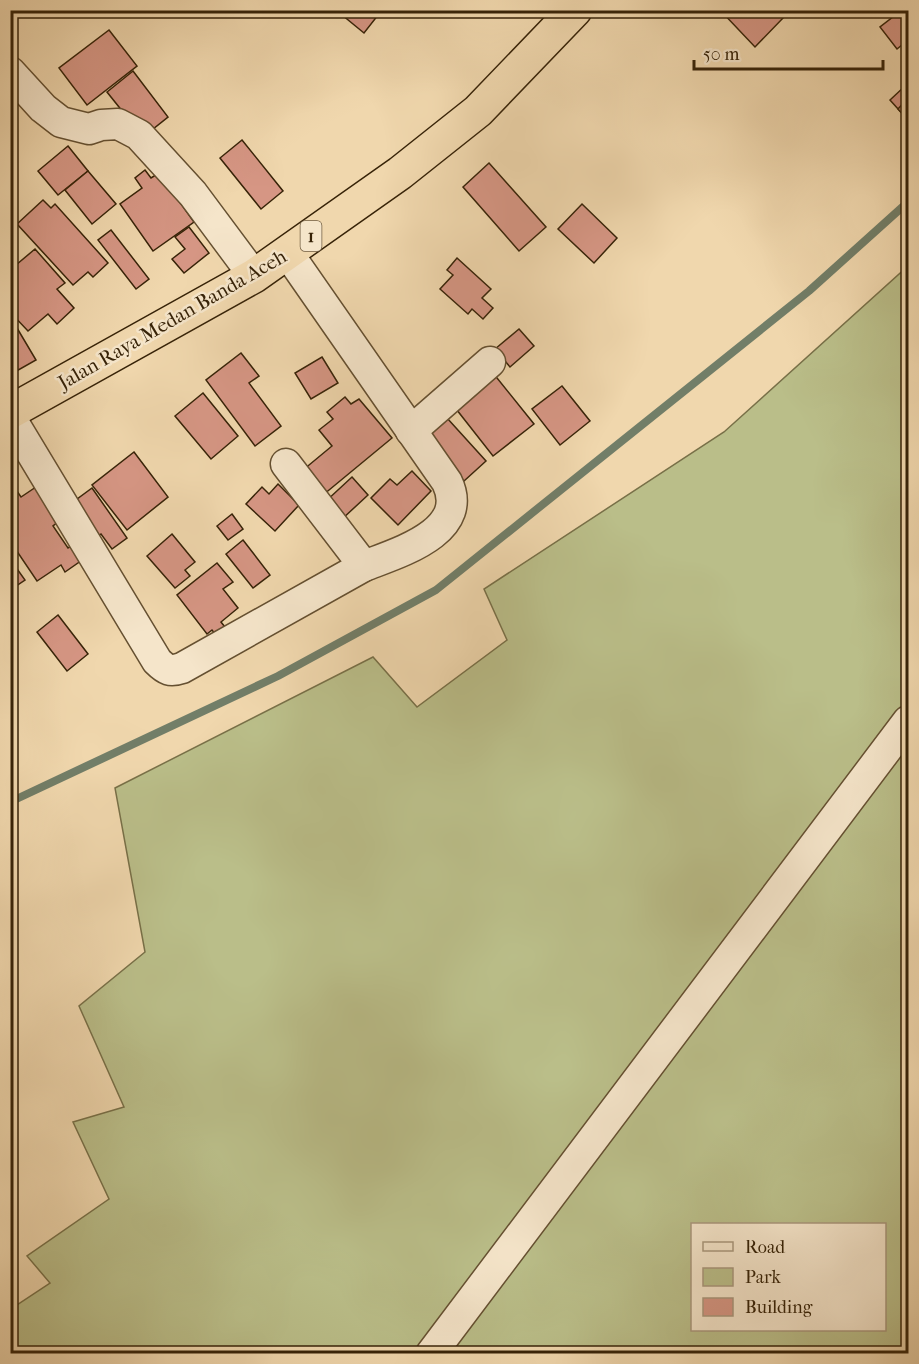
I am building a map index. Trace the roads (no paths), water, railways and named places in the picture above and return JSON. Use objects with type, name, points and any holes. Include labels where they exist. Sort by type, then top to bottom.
[{"type":"highway","name":"Jalan Raya Medan Banda Aceh","points":[[10,412],[254,276],[400,173],[478,111],[575,10]]},
{"type":"street","points":[[10,72],[43,108],[61,122],[89,129],[101,125],[118,124],[139,135],[193,194],[254,276]]},
{"type":"street","points":[[10,417],[157,661],[166,670],[174,671],[182,668],[363,566],[428,540],[441,526],[451,505],[453,494],[447,482],[287,252]]},
{"type":"street","points":[[411,431],[490,362]]},
{"type":"street","points":[[286,464],[363,566]]},
{"type":"street","points":[[431,1353],[909,721]]},
{"type":"waterway","points":[[10,802],[278,676],[436,590],[809,291],[908,202]]}]
